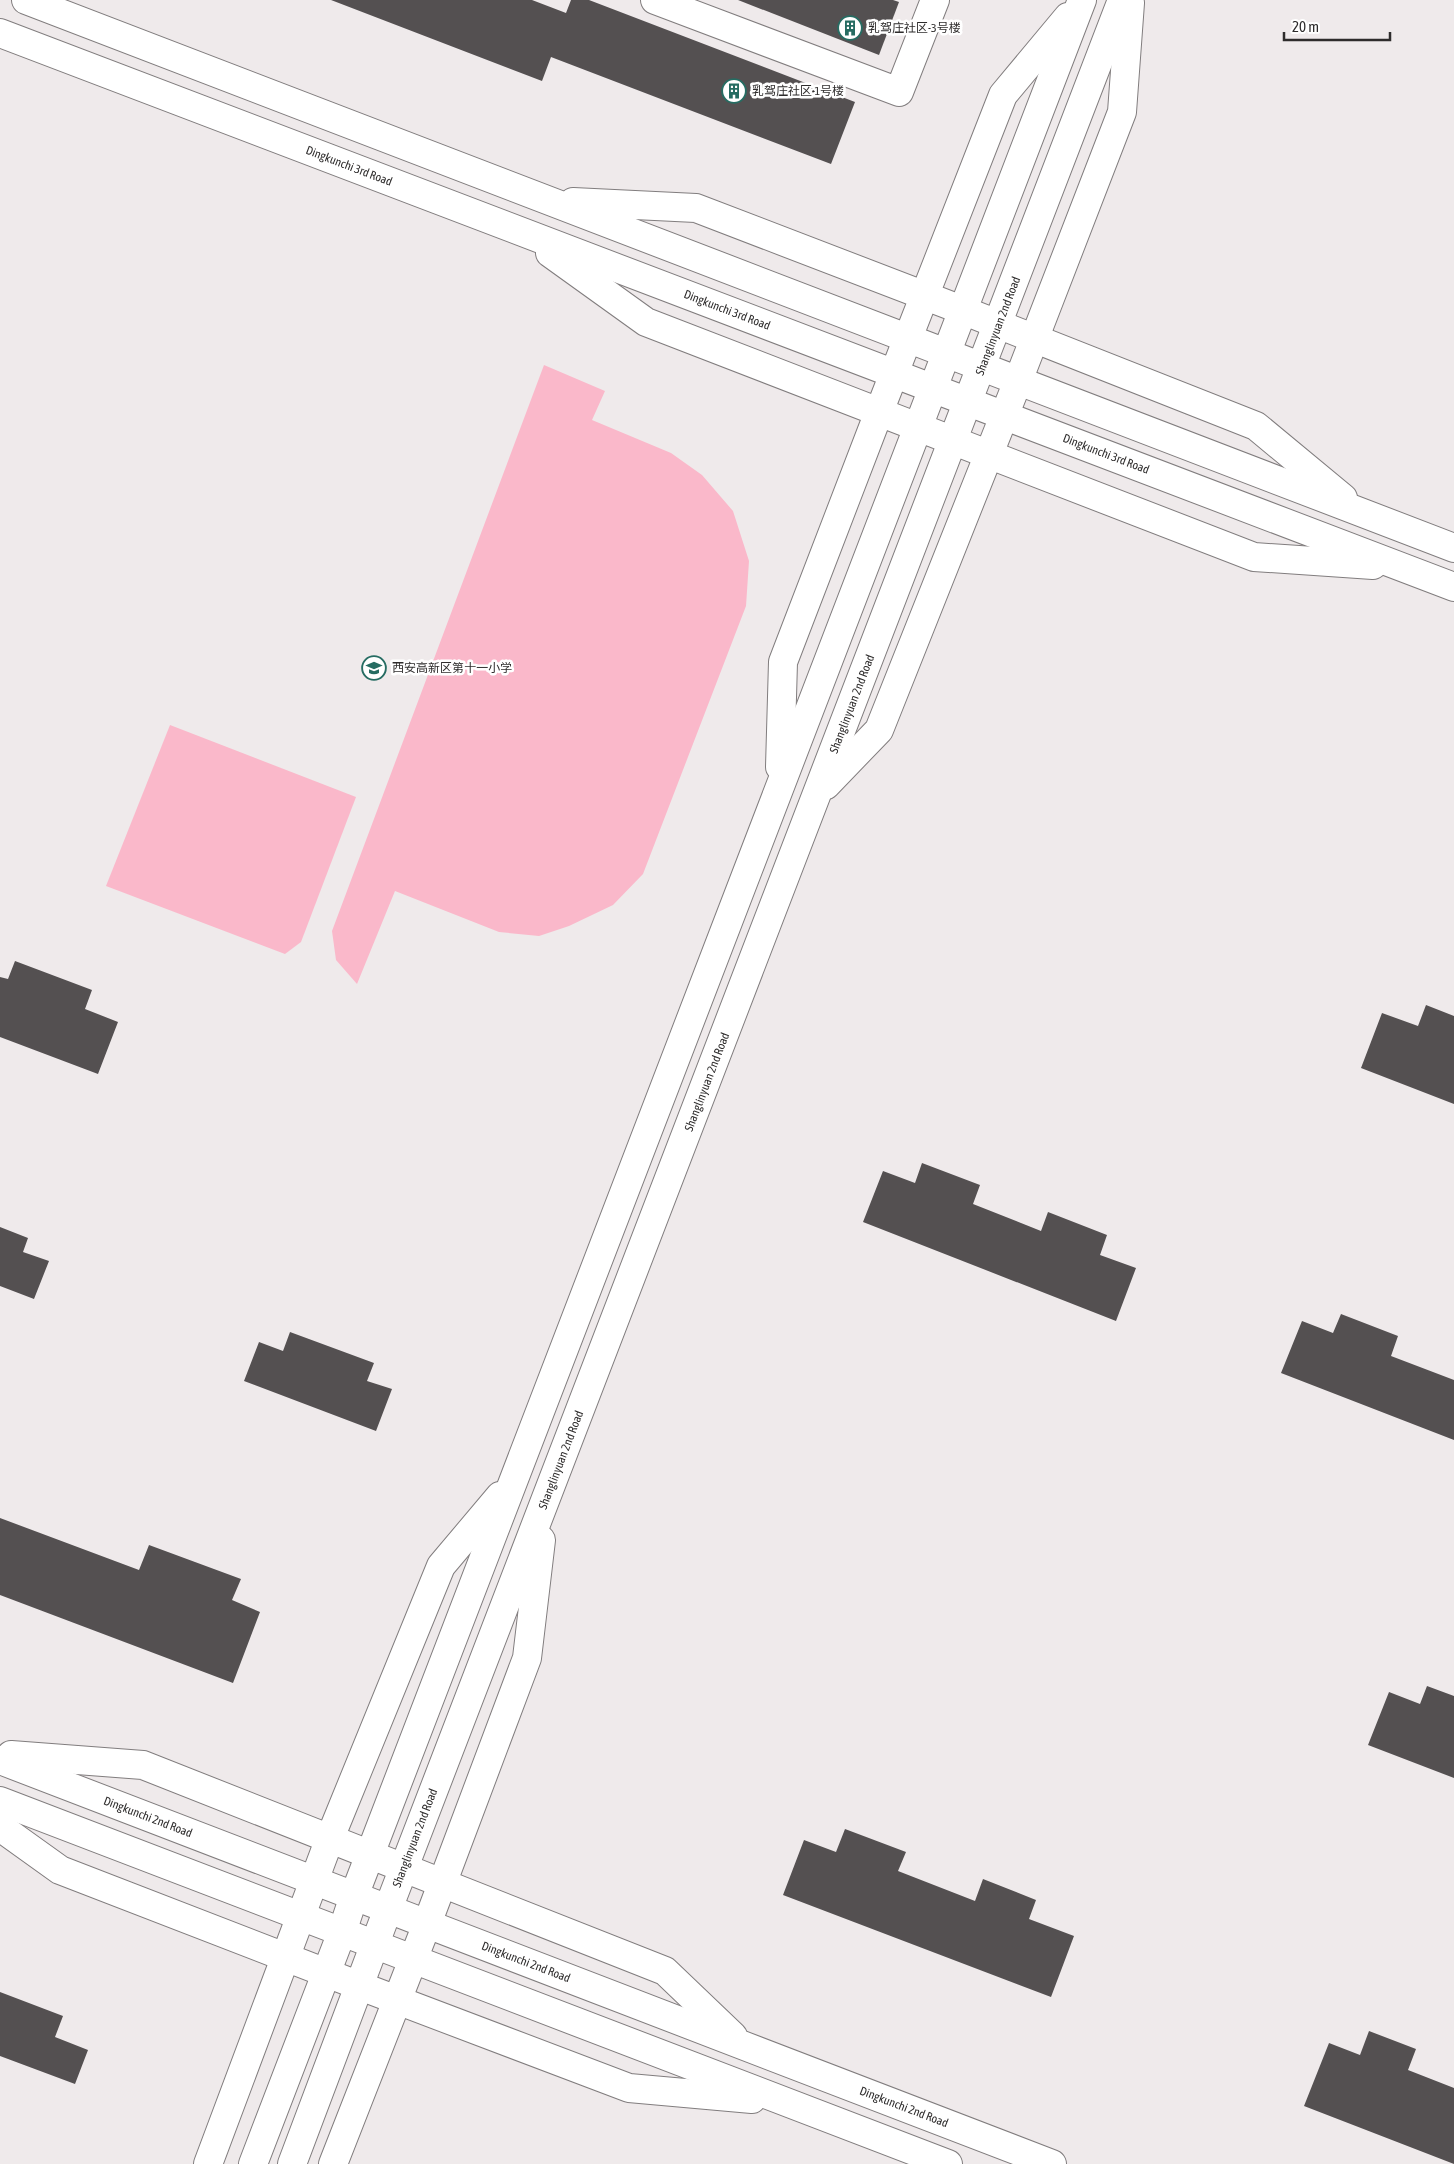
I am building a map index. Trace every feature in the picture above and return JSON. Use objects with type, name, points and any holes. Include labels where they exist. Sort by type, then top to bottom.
[{"type":"street","points":[[26,0],[1454,548]]},
{"type":"street","points":[[655,0],[899,92],[935,0]]},
{"type":"street","points":[[779,788],[784,662],[879,412],[1003,95],[1082,0]]},
{"type":"street","points":[[253,2164],[370,1854],[1082,0]]},
{"type":"street","name":"Shanglinyuan 2nd Road","points":[[292,2164],[404,1867],[1122,0]]},
{"type":"street","points":[[818,793],[879,730],[1035,339],[1122,112],[1130,0]]},
{"type":"street","name":"Dingkunchi 3rd Road","points":[[0,33],[1454,587]]},
{"type":"street","points":[[548,201],[696,208],[925,295],[1256,426],[1360,512]]},
{"type":"street","points":[[520,231],[646,322],[1254,557],[1400,566]]},
{"type":"street","points":[[208,2164],[330,1838],[441,1566],[514,1479]]},
{"type":"street","points":[[333,2164],[398,2000],[527,1658],[545,1501]]},
{"type":"street","points":[[0,1755],[143,1765],[665,1971],[743,2045]]},
{"type":"street","name":"Dingkunchi 2nd Road","points":[[0,1760],[1052,2164]]},
{"type":"street","points":[[0,1801],[948,2164]]},
{"type":"street","points":[[0,1827],[60,1870],[629,2088],[786,2102]]},
{"type":"shaded area","points":[[544,365],[605,391],[592,420],[671,453],[702,475],[733,511],[749,561],[746,606],[643,874],[613,905],[569,926],[539,936],[499,932],[395,891],[357,984],[336,960],[332,931]]},
{"type":"shaded area","points":[[170,725],[356,797],[301,942],[285,954],[106,886]]},
{"type":"building","name":"乳驾庄社区-1号楼","points":[[331,0],[532,0],[566,13],[571,0],[589,0],[855,102],[831,164],[551,57],[542,81]]},
{"type":"building","name":"乳驾庄社区-3号楼","points":[[738,0],[893,0],[899,2],[879,55]]},
{"type":"building","points":[[15,961],[92,990],[85,1009],[118,1022],[98,1074],[0,1037],[0,977],[8,979]]},
{"type":"building","points":[[1426,1005],[1454,1016],[1454,1104],[1361,1068],[1382,1013],[1418,1026]]},
{"type":"building","points":[[922,1163],[980,1185],[973,1204],[1041,1231],[1048,1212],[1107,1235],[1100,1255],[1136,1268],[1116,1321],[863,1222],[883,1171],[915,1183]]},
{"type":"building","points":[[0,1227],[28,1238],[23,1252],[49,1261],[34,1299],[0,1286]]},
{"type":"building","points":[[1341,1314],[1398,1336],[1391,1356],[1454,1380],[1454,1440],[1281,1373],[1302,1321],[1333,1333]]},
{"type":"building","points":[[290,1332],[374,1363],[367,1381],[392,1389],[376,1431],[244,1381],[259,1342],[283,1351]]},
{"type":"building","points":[[0,1518],[139,1570],[149,1545],[241,1579],[232,1600],[260,1612],[233,1683],[0,1595]]},
{"type":"building","points":[[1427,1686],[1454,1696],[1454,1778],[1368,1745],[1389,1692],[1420,1704]]},
{"type":"building","points":[[845,1829],[906,1852],[898,1871],[975,1901],[983,1879],[1036,1900],[1029,1919],[1074,1936],[1051,1997],[783,1895],[804,1840],[836,1852]]},
{"type":"building","points":[[0,1992],[63,2016],[55,2037],[88,2050],[75,2084],[0,2056]]},
{"type":"building","points":[[1369,2031],[1416,2049],[1408,2070],[1454,2088],[1454,2164],[1304,2106],[1329,2043],[1360,2055]]},
{"type":"place","name":"乳驾庄社区-3号楼","points":[[850,28]]},
{"type":"place","name":"乳驾庄社区-1号楼","points":[[734,91]]},
{"type":"place","name":"西安高新区第十一小学","points":[[374,668]]}]
